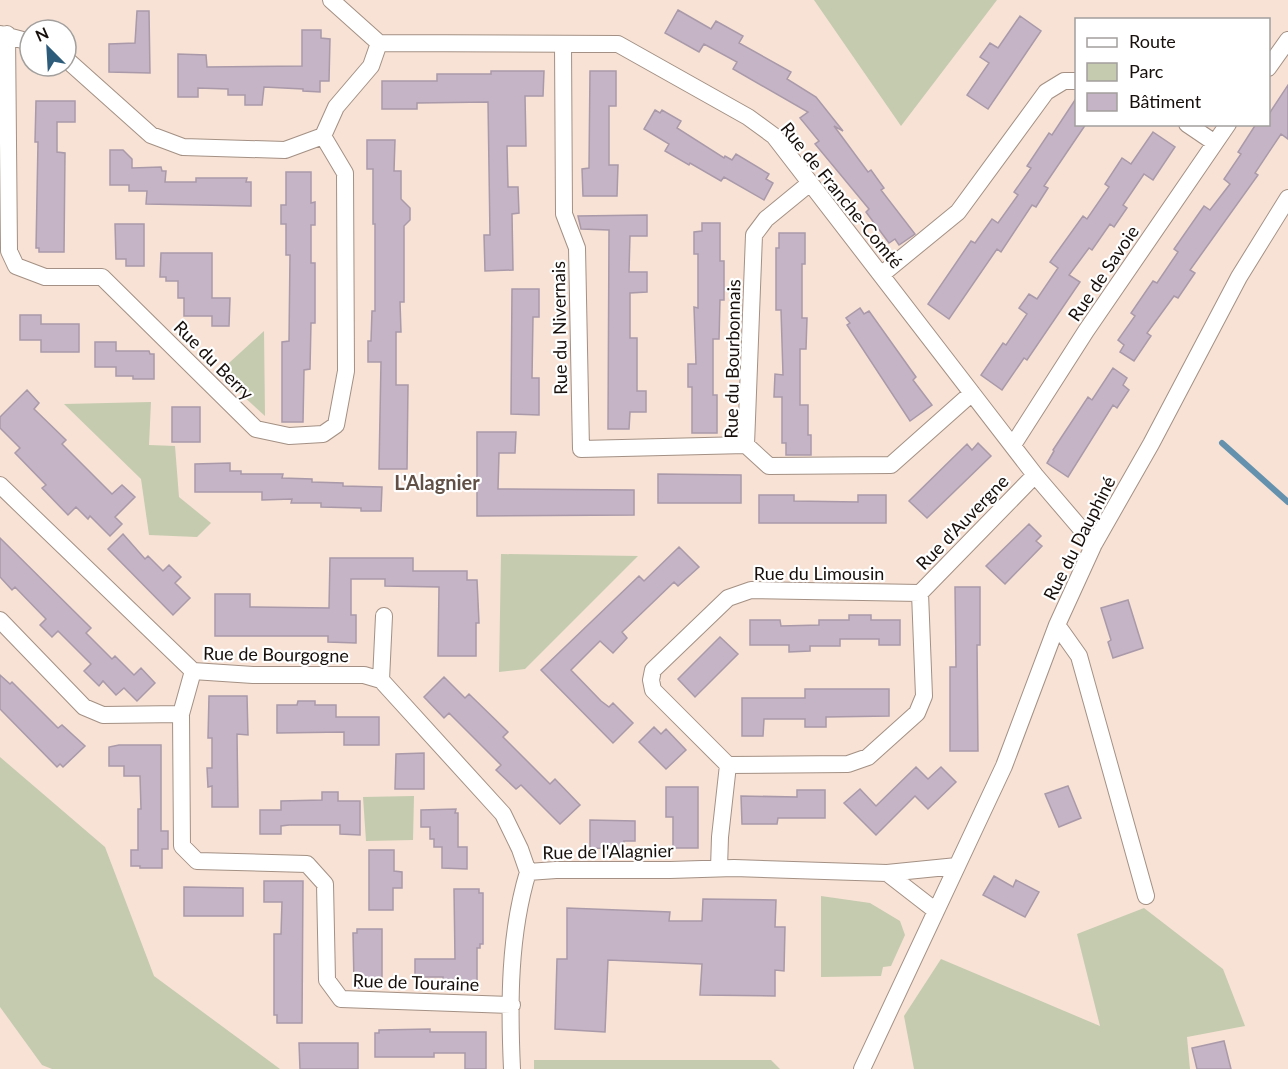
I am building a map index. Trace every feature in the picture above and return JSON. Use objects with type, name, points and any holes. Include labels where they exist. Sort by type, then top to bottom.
[{"type":"street","points":[[78,70],[151,135],[183,147],[285,150],[323,136],[336,107],[371,66],[379,43],[331,0]]},
{"type":"street","name":"Rue du Berry","points":[[4,34],[9,251],[16,266],[45,277],[102,277],[256,429],[289,436],[323,434],[336,426],[346,371],[345,173],[323,136]]},
{"type":"street","points":[[1270,67],[1288,40]]},
{"type":"street","name":"Rue de Franche-Comté","points":[[379,43],[618,44],[738,111],[774,136],[1035,475],[1094,543]]},
{"type":"street","name":"Rue du Nivernais","points":[[562,44],[564,214],[577,248],[581,449],[746,445]]},
{"type":"street","points":[[881,275],[958,212],[1046,92],[1064,81],[1075,81]]},
{"type":"street","points":[[1190,126],[1215,143]]},
{"type":"street","name":"Rue de Savoie","points":[[1013,445],[1086,331],[1227,126]]},
{"type":"street","name":"Rue du Bourbonnais","points":[[810,183],[766,219],[754,235],[746,445],[768,466],[891,465],[972,393]]},
{"type":"street","name":"Rue du Dauphiné","points":[[936,911],[1004,766],[1057,625],[1094,543],[1239,277],[1288,198]]},
{"type":"street","name":"Rue d'Auvergne","points":[[728,765],[848,764],[868,757],[917,712],[924,696],[920,593],[1035,475]]},
{"type":"street","name":"Rue de Bourgogne","points":[[0,485],[193,671],[253,675],[364,675],[381,681]]},
{"type":"street","name":"Rue du Limousin","points":[[728,765],[653,690],[651,680],[653,670],[728,598],[751,590],[920,593]]},
{"type":"street","points":[[384,616],[381,681],[503,814],[528,872]]},
{"type":"street","points":[[0,620],[84,707],[103,715],[181,714]]},
{"type":"street","points":[[1057,625],[1079,656],[1146,896]]},
{"type":"street","name":"Rue de Touraine","points":[[193,671],[181,714],[182,846],[197,861],[307,864],[325,884],[327,980],[341,999],[512,1005]]},
{"type":"street","points":[[719,868],[728,765]]},
{"type":"street","name":"Rue de l'Alagnier","points":[[512,1069],[513,943],[520,900],[528,872],[719,868],[887,873],[957,866]]},
{"type":"street","points":[[862,1069],[936,911],[887,873]]},
{"type":"green space","points":[[814,0],[997,0],[901,126]]},
{"type":"green space","points":[[264,331],[265,416],[218,373]]},
{"type":"green space","points":[[151,402],[149,445],[175,446],[179,497],[211,523],[197,537],[149,535],[141,479],[64,404]]},
{"type":"green space","points":[[501,554],[638,556],[525,669],[499,672]]},
{"type":"green space","points":[[0,757],[105,847],[154,976],[280,1069],[52,1069],[42,1065],[0,1007]]},
{"type":"green space","points":[[414,796],[413,840],[366,841],[363,797]]},
{"type":"green space","points":[[821,896],[870,903],[900,921],[905,935],[891,966],[883,967],[881,976],[821,977]]},
{"type":"green space","points":[[1144,908],[1223,969],[1245,1026],[1187,1037],[1190,1069],[914,1069],[904,1016],[941,959],[1100,1026],[1077,934]]},
{"type":"green space","points":[[534,1060],[771,1060],[780,1069],[534,1069]]},
{"type":"building","points":[[678,10],[711,29],[716,21],[743,36],[739,43],[791,72],[787,79],[816,97],[843,131],[834,126],[868,172],[871,170],[884,188],[881,190],[915,234],[899,245],[895,239],[889,243],[866,212],[869,209],[815,144],[819,141],[800,118],[808,112],[733,69],[737,62],[704,44],[699,52],[665,33]]},
{"type":"building","points":[[137,11],[149,11],[150,73],[109,72],[109,44],[135,43]]},
{"type":"building","points":[[1020,16],[1041,31],[988,109],[967,95],[989,63],[980,57],[990,43],[998,48]]},
{"type":"building","points":[[302,30],[321,30],[321,38],[330,39],[329,81],[320,81],[320,92],[264,87],[262,105],[245,105],[245,95],[228,95],[228,89],[198,88],[198,97],[178,97],[178,54],[206,55],[207,67],[302,66]]},
{"type":"building","points":[[491,71],[544,71],[543,96],[525,96],[526,146],[507,146],[508,187],[518,187],[519,213],[512,214],[513,270],[485,271],[484,235],[490,235],[488,102],[417,103],[417,109],[382,109],[382,81],[437,81],[437,74],[491,74]]},
{"type":"building","points":[[590,71],[616,71],[616,106],[609,106],[609,165],[618,165],[617,196],[583,196],[582,169],[589,168]]},
{"type":"building","points":[[1288,85],[1288,139],[1281,134],[1255,173],[1258,175],[1190,270],[1195,273],[1178,298],[1174,296],[1147,333],[1151,336],[1134,361],[1120,352],[1124,345],[1118,340],[1135,316],[1131,313],[1153,281],[1157,283],[1178,252],[1174,249],[1204,206],[1210,210],[1230,184],[1224,179],[1241,154],[1238,152],[1255,126],[1270,126],[1270,112]]},
{"type":"building","points":[[1075,100],[1075,126],[1085,126],[1044,186],[1048,188],[1036,207],[1032,205],[1001,252],[997,249],[949,319],[928,304],[971,241],[975,243],[992,219],[998,223],[1018,195],[1014,192],[1031,168],[1027,166],[1049,133],[1052,135]]},
{"type":"building","points":[[36,101],[75,101],[75,122],[57,122],[57,152],[65,153],[64,252],[39,252],[39,248],[36,248],[38,142],[35,142]]},
{"type":"building","points":[[655,110],[660,113],[662,110],[681,121],[677,128],[724,158],[725,156],[732,160],[736,154],[769,174],[766,179],[773,183],[764,200],[724,177],[721,181],[665,151],[669,144],[644,129]]},
{"type":"building","points":[[1153,132],[1175,147],[1153,180],[1144,174],[1123,205],[1127,208],[1114,227],[1110,224],[1092,250],[1089,248],[1069,275],[1080,282],[1027,360],[1024,358],[1002,390],[981,375],[1003,343],[1006,345],[1027,314],[1019,308],[1029,294],[1037,299],[1058,268],[1050,262],[1083,216],[1087,219],[1109,187],[1105,184],[1122,158],[1131,164]]},
{"type":"building","points":[[367,140],[395,140],[394,171],[401,171],[401,199],[410,208],[410,220],[404,226],[404,302],[400,302],[401,332],[396,332],[396,385],[408,385],[407,469],[379,469],[381,362],[368,362],[372,311],[375,311],[375,224],[373,224],[373,169],[367,169]]},
{"type":"building","points":[[110,150],[123,150],[132,159],[132,168],[161,167],[162,171],[166,171],[165,182],[196,182],[196,178],[247,178],[246,182],[251,182],[251,206],[146,204],[147,191],[129,191],[129,185],[110,185]]},
{"type":"building","points":[[286,172],[311,172],[311,203],[315,202],[315,225],[311,225],[311,263],[315,263],[315,323],[311,323],[310,369],[304,370],[303,422],[282,422],[282,342],[289,341],[290,255],[286,255],[286,224],[281,224],[281,205],[286,205]]},
{"type":"building","points":[[647,215],[647,236],[630,236],[629,272],[647,272],[647,292],[630,293],[630,338],[637,338],[637,391],[646,391],[646,412],[630,412],[629,429],[608,429],[609,230],[581,229],[578,216]]},
{"type":"building","points":[[702,223],[720,223],[720,261],[724,261],[724,300],[720,300],[719,339],[713,339],[713,395],[717,395],[717,433],[692,433],[692,387],[688,387],[688,364],[696,364],[694,307],[698,308],[698,254],[694,254],[694,232],[702,231]]},
{"type":"building","points":[[115,224],[144,224],[144,266],[126,266],[126,259],[116,259]]},
{"type":"building","points":[[779,233],[805,233],[805,264],[802,264],[802,318],[807,318],[806,349],[800,349],[800,405],[808,405],[811,455],[786,455],[786,443],[782,443],[782,397],[774,397],[775,374],[783,375],[781,310],[776,310],[776,248],[779,248]]},
{"type":"building","points":[[161,253],[212,253],[212,298],[230,298],[229,326],[212,326],[212,316],[184,316],[184,298],[178,298],[178,281],[166,281],[166,277],[160,277]]},
{"type":"building","points":[[512,289],[539,289],[539,317],[533,317],[532,378],[539,378],[539,415],[511,414]]},
{"type":"building","points":[[860,308],[864,314],[869,311],[916,377],[913,380],[932,405],[910,421],[847,325],[850,323],[846,318]]},
{"type":"building","points":[[20,315],[41,315],[41,324],[79,324],[79,352],[41,352],[41,340],[20,340]]},
{"type":"building","points":[[95,342],[116,342],[116,351],[149,351],[150,354],[154,354],[154,379],[116,376],[116,367],[95,367]]},
{"type":"building","points":[[1113,368],[1127,378],[1123,385],[1129,390],[1117,408],[1113,405],[1068,477],[1047,463],[1088,397],[1092,400]]},
{"type":"building","points":[[27,390],[39,403],[34,409],[66,440],[62,444],[112,494],[122,485],[135,497],[115,517],[122,524],[110,536],[90,516],[88,519],[76,507],[68,515],[42,488],[46,485],[15,453],[20,448],[0,428],[0,417]]},
{"type":"building","points":[[172,407],[200,407],[200,442],[172,442]]},
{"type":"building","points":[[477,432],[516,432],[515,453],[499,453],[498,489],[634,490],[634,515],[477,516]]},
{"type":"building","points":[[978,443],[991,456],[927,518],[909,501],[967,444],[972,450]]},
{"type":"building","points":[[230,463],[230,471],[241,471],[241,474],[283,474],[282,478],[312,479],[312,482],[382,487],[381,511],[321,507],[321,503],[291,503],[292,499],[262,500],[262,492],[195,492],[195,464]]},
{"type":"building","points":[[658,474],[741,475],[741,503],[658,503]]},
{"type":"building","points":[[759,495],[794,495],[794,501],[858,502],[858,495],[886,495],[886,523],[759,523]]},
{"type":"building","points":[[1029,524],[1041,536],[1036,541],[1042,546],[1005,584],[986,566]]},
{"type":"building","points":[[123,534],[145,559],[148,556],[163,571],[169,565],[181,577],[175,583],[190,598],[173,615],[108,549]]},
{"type":"building","points":[[0,538],[91,628],[86,633],[112,659],[115,656],[134,675],[141,668],[155,683],[137,701],[124,688],[116,695],[103,681],[99,686],[84,671],[91,664],[58,631],[52,637],[40,625],[46,619],[15,587],[12,590],[0,577]]},
{"type":"building","points":[[679,547],[699,567],[678,586],[674,582],[622,632],[627,638],[613,653],[600,641],[571,670],[601,701],[609,707],[613,703],[633,723],[613,743],[541,670],[639,576],[644,581]]},
{"type":"building","points":[[330,558],[413,558],[413,571],[467,571],[467,580],[477,580],[479,623],[476,623],[476,656],[438,656],[439,587],[385,586],[385,579],[351,579],[351,615],[356,615],[356,643],[328,642],[328,636],[215,636],[215,594],[250,594],[250,607],[329,608]]},
{"type":"building","points":[[955,587],[980,587],[980,645],[977,645],[978,751],[950,751],[950,667],[956,667]]},
{"type":"building","points":[[1128,600],[1143,648],[1113,658],[1108,642],[1111,640],[1101,608]]},
{"type":"building","points":[[849,615],[871,615],[871,620],[900,620],[900,645],[879,645],[879,639],[840,639],[840,646],[810,646],[810,651],[789,652],[789,645],[750,645],[750,620],[780,620],[781,626],[819,625],[819,620],[849,620]]},
{"type":"building","points":[[720,637],[738,654],[695,697],[678,679]]},
{"type":"building","points":[[0,675],[10,684],[12,682],[58,728],[62,725],[85,746],[63,767],[60,764],[57,767],[0,709]]},
{"type":"building","points":[[444,677],[465,698],[469,694],[508,732],[503,737],[550,784],[555,779],[580,805],[560,824],[521,785],[516,789],[496,770],[501,765],[449,713],[444,718],[424,697]]},
{"type":"building","points":[[805,689],[889,689],[889,716],[826,717],[826,727],[805,727],[805,719],[764,719],[763,736],[742,736],[742,698],[805,698]]},
{"type":"building","points":[[209,696],[247,696],[248,735],[237,734],[238,807],[212,807],[212,786],[208,787],[207,768],[212,768],[212,738],[208,738]]},
{"type":"building","points":[[298,701],[315,701],[315,705],[336,705],[336,717],[379,717],[379,745],[344,745],[344,732],[277,733],[277,705],[297,705]]},
{"type":"building","points":[[654,727],[661,734],[666,729],[686,750],[666,769],[639,742]]},
{"type":"building","points":[[161,745],[161,831],[168,831],[168,849],[162,849],[162,868],[131,866],[131,850],[138,850],[138,809],[141,809],[140,776],[124,776],[124,766],[109,766],[109,747]]},
{"type":"building","points":[[424,753],[424,789],[395,789],[396,754]]},
{"type":"building","points":[[916,767],[928,779],[941,767],[956,782],[928,809],[915,796],[876,835],[844,803],[860,789],[876,806]]},
{"type":"building","points":[[1068,786],[1081,818],[1059,827],[1045,794]]},
{"type":"building","points":[[666,787],[698,787],[698,848],[673,848],[673,817],[666,817]]},
{"type":"building","points":[[797,790],[825,790],[825,818],[778,818],[777,824],[742,824],[741,796],[797,797]]},
{"type":"building","points":[[322,792],[338,792],[338,801],[360,801],[360,835],[340,834],[340,825],[289,825],[281,826],[281,834],[260,834],[260,810],[281,810],[281,801],[322,800]]},
{"type":"building","points":[[456,809],[458,847],[467,847],[467,869],[442,868],[442,847],[434,847],[434,839],[430,839],[430,827],[421,827],[421,810]]},
{"type":"building","points":[[590,820],[635,821],[635,841],[624,841],[624,849],[590,848]]},
{"type":"building","points":[[369,850],[394,850],[394,871],[402,872],[402,888],[393,888],[393,910],[369,910]]},
{"type":"building","points":[[994,876],[1013,887],[1016,880],[1039,892],[1025,917],[983,895]]},
{"type":"building","points":[[264,881],[303,881],[302,1023],[277,1023],[277,1015],[274,1015],[274,934],[281,934],[282,902],[264,902]]},
{"type":"building","points":[[184,887],[243,888],[243,916],[184,916]]},
{"type":"building","points":[[454,889],[479,889],[479,893],[483,893],[483,944],[477,948],[477,987],[443,987],[443,977],[415,977],[415,959],[455,959]]},
{"type":"building","points":[[703,899],[776,900],[775,927],[785,927],[784,971],[775,970],[775,996],[700,995],[702,964],[608,960],[605,1032],[555,1029],[557,959],[567,959],[567,908],[670,912],[669,921],[702,921]]},
{"type":"building","points":[[357,929],[382,929],[382,988],[357,988],[357,984],[354,984],[353,933],[357,933]]},
{"type":"building","points":[[430,1029],[430,1032],[486,1032],[486,1069],[465,1069],[465,1053],[434,1053],[434,1057],[375,1057],[375,1033],[379,1033],[379,1030]]},
{"type":"building","points":[[1224,1041],[1231,1069],[1197,1069],[1192,1048]]},
{"type":"building","points":[[299,1043],[358,1043],[358,1069],[300,1069]]},
{"type":"waterway","points":[[1222,443],[1288,502]]},
{"type":"district","name":"L'Alagnier","points":[[437,482]]}]
